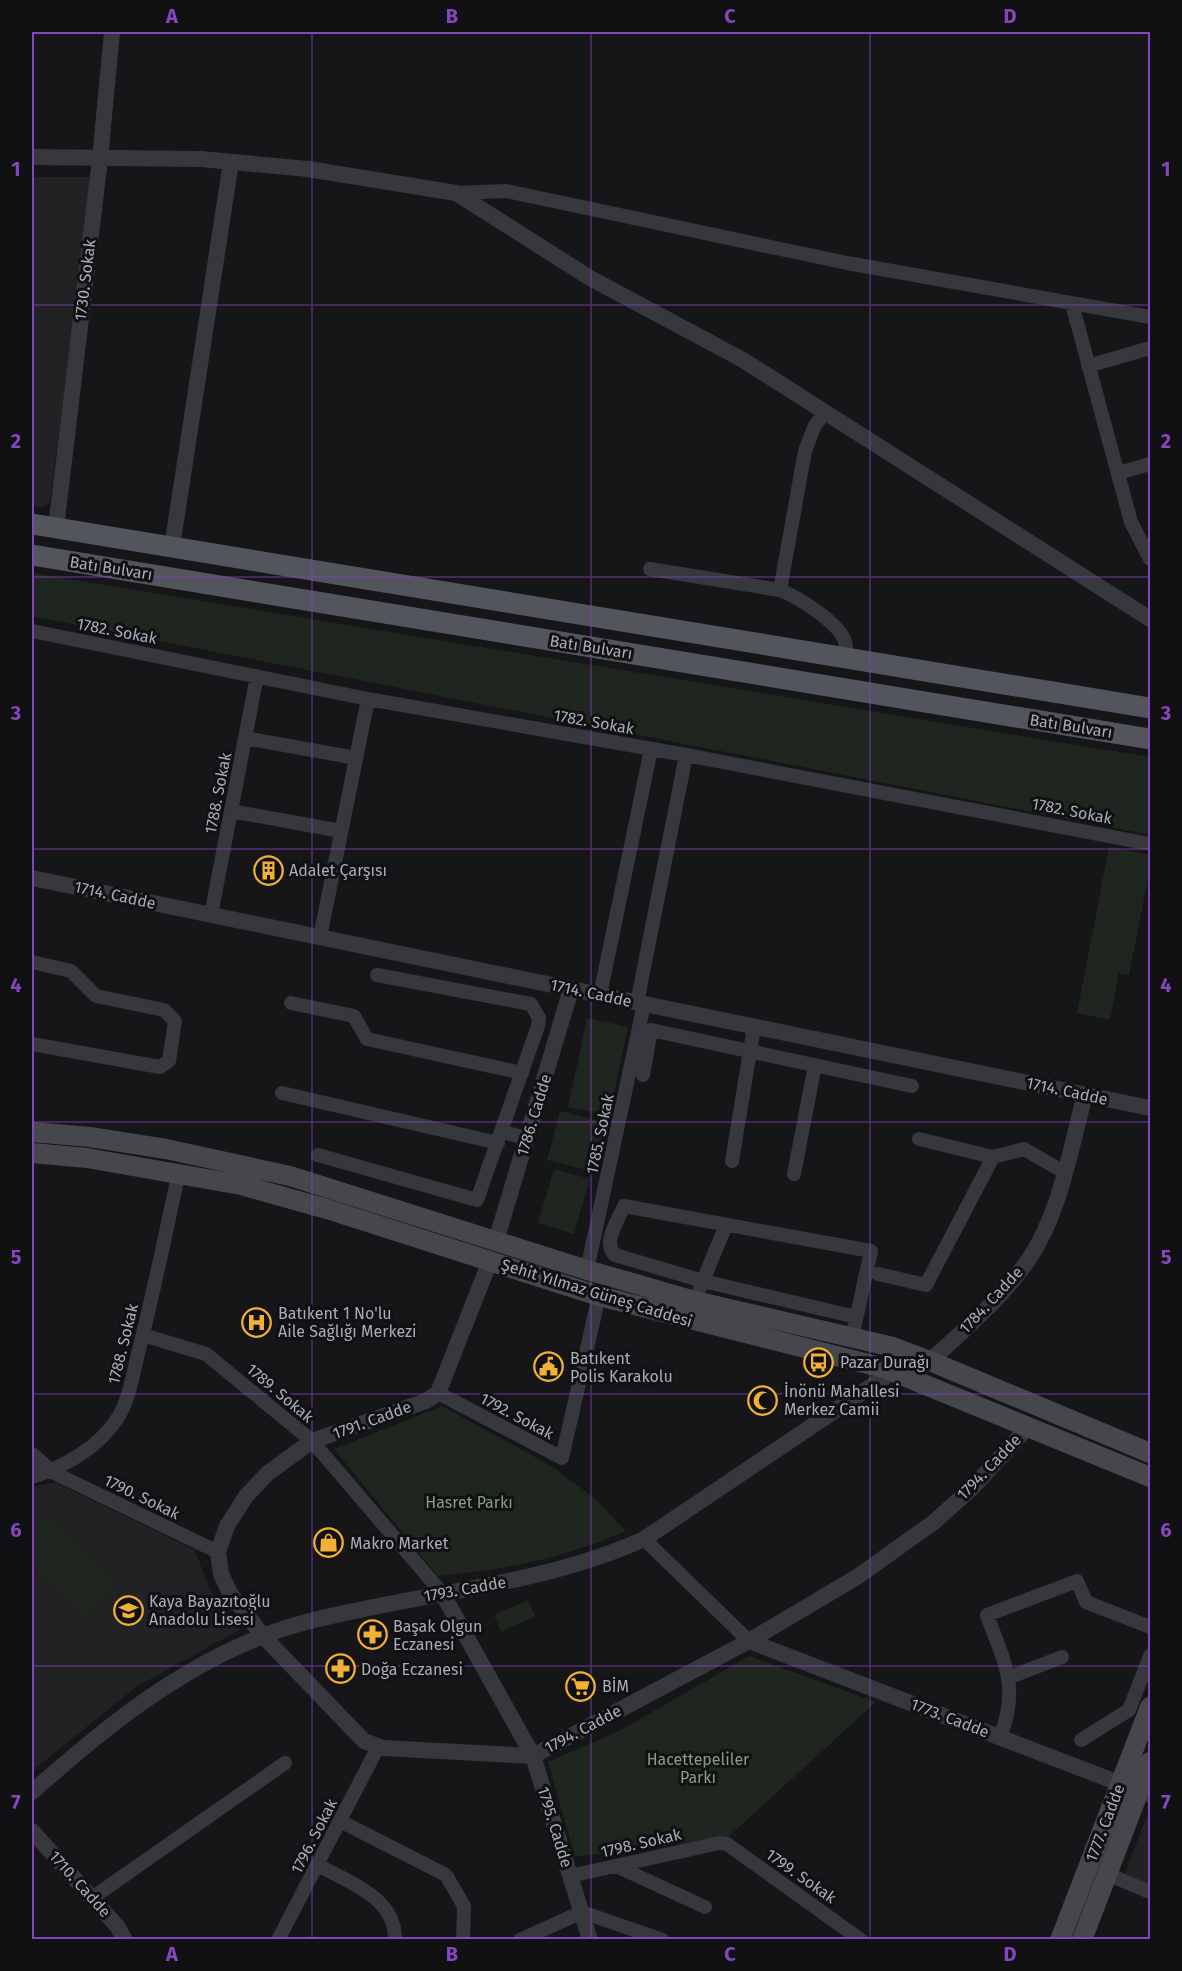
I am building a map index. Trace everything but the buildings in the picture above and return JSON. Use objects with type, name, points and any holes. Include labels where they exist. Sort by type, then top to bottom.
[{"type":"main road","name":"Batı Bulvarı","points":[[32,524],[1150,708]]},
{"type":"main road","name":"Batı Bulvarı","points":[[32,555],[1150,739]]},
{"type":"main road","name":"Şehit Yılmaz Güneş Caddesi","points":[[32,1132],[90,1137],[245,1165],[322,1185],[587,1270],[695,1301],[893,1347],[930,1360],[1150,1453]]},
{"type":"main road","name":"Şehit Yılmaz Güneş Caddesi","points":[[32,1153],[87,1158],[178,1172],[287,1197],[599,1296],[894,1371],[1150,1477]]},
{"type":"main road","points":[[490,1261],[496,1241]]},
{"type":"main road","points":[[1029,1426],[1037,1405]]},
{"type":"main road","name":"1777. Cadde","points":[[1060,1940],[1150,1707]]},
{"type":"main road","name":"1777. Cadde","points":[[1082,1940],[1107,1874],[1145,1793],[1150,1762]]},
{"type":"street","name":"1730. Sokak","points":[[56,528],[100,159],[112,32]]},
{"type":"street","points":[[32,157],[201,159],[308,170],[456,193],[506,191],[847,263],[1150,317]]},
{"type":"street","points":[[172,547],[231,162]]},
{"type":"street","points":[[456,193],[590,278],[743,360],[1150,619]]},
{"type":"street","points":[[1072,304],[1131,522],[1150,559]]},
{"type":"street","points":[[1088,366],[1150,348]]},
{"type":"street","points":[[780,590],[805,451],[815,425],[826,412]]},
{"type":"street","points":[[1118,473],[1150,464]]},
{"type":"street","points":[[650,569],[780,590],[800,598],[838,631],[846,644],[845,658]]},
{"type":"street","name":"1782. Sokak","points":[[32,631],[368,699],[686,755],[1150,844]]},
{"type":"street","name":"1788. Sokak","points":[[211,915],[257,676]]},
{"type":"street","points":[[320,938],[368,699]]},
{"type":"street","points":[[245,738],[356,758]]},
{"type":"street","points":[[600,995],[651,749]]},
{"type":"street","name":"1785. Sokak","points":[[587,1270],[641,1003],[686,755]]},
{"type":"street","points":[[231,811],[341,831]]},
{"type":"street","name":"1714. Cadde","points":[[32,878],[1150,1108]]},
{"type":"street","points":[[32,962],[71,971],[96,996],[164,1010],[175,1021],[169,1061],[160,1067],[32,1044]]},
{"type":"street","points":[[318,1155],[473,1201],[479,1198],[538,1026],[539,1018],[531,1004],[376,975]]},
{"type":"street","name":"1786. Cadde","points":[[496,1241],[571,989]]},
{"type":"street","points":[[291,1003],[354,1016],[367,1039],[522,1073]]},
{"type":"street","points":[[732,1161],[754,1027]]},
{"type":"street","points":[[643,1074],[651,1030],[912,1086]]},
{"type":"street","points":[[794,1174],[815,1065]]},
{"type":"street","points":[[282,1093],[500,1137],[527,1138]]},
{"type":"street","name":"1784. Cadde","points":[[930,1360],[994,1301],[1030,1257],[1054,1208],[1084,1095]]},
{"type":"street","points":[[919,1139],[993,1157],[1024,1149],[1064,1172]]},
{"type":"street","points":[[878,1274],[926,1285],[993,1157]]},
{"type":"street","name":"1788. Sokak","points":[[32,1477],[51,1471],[90,1448],[117,1419],[128,1396],[178,1172]]},
{"type":"street","points":[[852,1338],[870,1251],[624,1206],[612,1234],[609,1244],[610,1251],[615,1255],[703,1281],[856,1317]]},
{"type":"street","points":[[695,1301],[726,1225]]},
{"type":"street","points":[[438,1393],[490,1261]]},
{"type":"street","name":"1792. Sokak","points":[[438,1393],[562,1458],[599,1296]]},
{"type":"street","name":"1789. Sokak","points":[[143,1335],[206,1354],[312,1442],[442,1593]]},
{"type":"street","name":"1793. Cadde","points":[[32,1792],[121,1715],[203,1665],[263,1636],[323,1618],[543,1574],[605,1556],[645,1539],[894,1371]]},
{"type":"street","name":"1791. Cadde","points":[[218,1552],[227,1526],[255,1485],[285,1459],[312,1442],[426,1401],[438,1393]]},
{"type":"street","name":"1794. Cadde","points":[[218,1552],[224,1581],[263,1636],[355,1734],[378,1748],[533,1756],[749,1641],[857,1577],[926,1528],[972,1488],[1029,1426]]},
{"type":"street","points":[[32,1455],[51,1471]]},
{"type":"street","name":"1790. Sokak","points":[[51,1471],[218,1552]]},
{"type":"street","points":[[645,1539],[749,1641]]},
{"type":"street","points":[[1000,1737],[1009,1706],[1010,1677],[987,1615],[1077,1581],[1086,1602],[1150,1627]]},
{"type":"street","name":"1795. Cadde","points":[[442,1593],[533,1756],[590,1940]]},
{"type":"street","name":"1773. Cadde","points":[[749,1641],[1145,1793]]},
{"type":"street","points":[[1082,1740],[1129,1710],[1150,1656]]},
{"type":"street","points":[[1010,1677],[1062,1657]]},
{"type":"street","name":"1796. Sokak","points":[[278,1940],[378,1748]]},
{"type":"street","points":[[92,1898],[285,1763]]},
{"type":"street","points":[[340,1821],[446,1875],[464,1906],[464,1940]]},
{"type":"street","name":"1710. Cadde","points":[[32,1831],[117,1926],[125,1940]]},
{"type":"street","name":"1798. Sokak","points":[[570,1876],[719,1843]]},
{"type":"street","name":"1799. Sokak","points":[[719,1843],[727,1844],[858,1938]]},
{"type":"street","points":[[318,1865],[386,1906],[393,1920],[395,1940]]},
{"type":"street","points":[[616,1866],[705,1907]]},
{"type":"street","points":[[1107,1874],[1150,1892]]},
{"type":"street","points":[[520,1940],[582,1912],[663,1940]]},
{"type":"shaded area","points":[[32,177],[92,177],[50,502],[42,507],[32,505]]},
{"type":"shaded area","name":"Kaya Bayazıtoğlu Anadolu Lisesi","points":[[54,1482],[195,1550],[210,1591],[241,1629],[136,1687],[32,1771],[32,1487]]},
{"type":"shaded area","points":[[1150,1808],[1150,1885],[1124,1875]]},
{"type":"green space","points":[[32,573],[1150,757],[1150,835],[32,616]]},
{"type":"green space","points":[[1109,847],[1150,855],[1150,868],[1129,975],[1119,973],[1110,1020],[1077,1013]]},
{"type":"green space","points":[[587,1018],[628,1027],[609,1116],[568,1107]]},
{"type":"green space","points":[[560,1111],[608,1123],[596,1172],[547,1160]]},
{"type":"green space","points":[[554,1169],[590,1179],[574,1234],[538,1223]]},
{"type":"green space","name":"Hasret Parkı","points":[[442,1406],[553,1467],[593,1497],[626,1531],[557,1556],[487,1570],[438,1576],[334,1449]]},
{"type":"green space","points":[[51,1516],[119,1584],[85,1619],[32,1566],[32,1535]]},
{"type":"green space","points":[[528,1600],[535,1616],[501,1632],[494,1615]]},
{"type":"green space","name":"Hacettepeliler Parkı","points":[[749,1656],[876,1702],[728,1837],[575,1857],[548,1762],[621,1730]]},
{"type":"place","name":"Adalet Çarşısı","points":[[268,870]]},
{"type":"place","name":"Batıkent 1 No'lu Aile Sağlığı Merkezi","points":[[257,1322]]},
{"type":"place","name":"Pazar Durağı","points":[[819,1362]]},
{"type":"place","name":"Batıkent Polis Karakolu","points":[[549,1367]]},
{"type":"place","name":"İnönü Mahallesi Merkez Camii","points":[[763,1400]]},
{"type":"place","name":"Makro Market","points":[[329,1543]]},
{"type":"place","name":"Kaya Bayazıtoğlu Anadolu Lisesi","points":[[128,1610]]},
{"type":"place","name":"Başak Olgun Eczanesi","points":[[372,1635]]},
{"type":"place","name":"Doğa Eczanesi","points":[[340,1669]]},
{"type":"place","name":"BİM","points":[[581,1686]]}]
